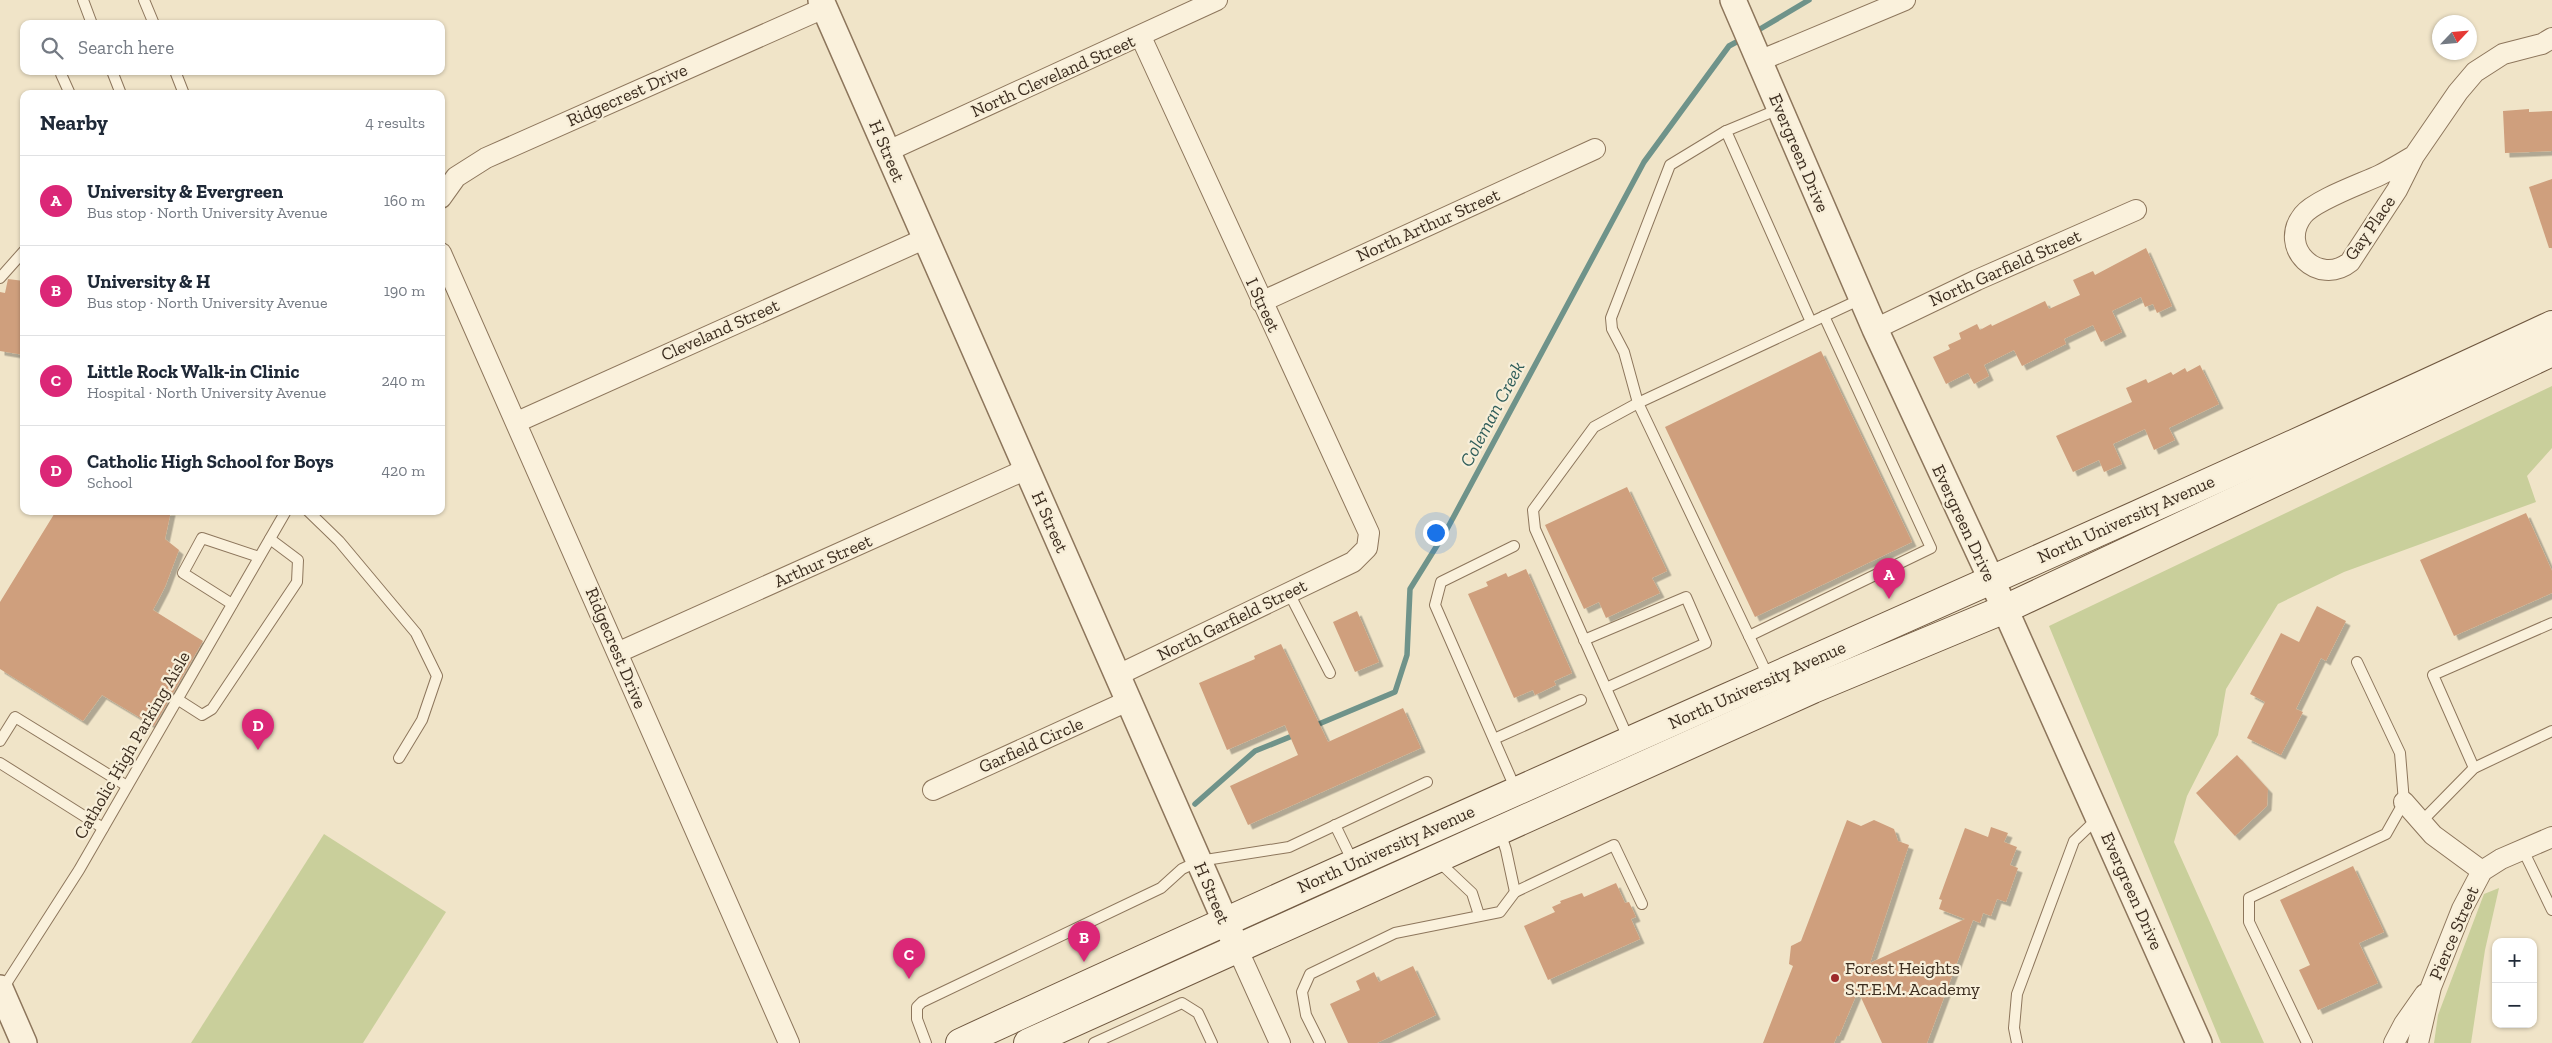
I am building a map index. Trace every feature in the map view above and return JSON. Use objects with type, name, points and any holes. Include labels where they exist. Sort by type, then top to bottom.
[{"type":"main road","name":"North University Avenue","points":[[960,1043],[1224,921],[1990,581],[2552,325]]},
{"type":"main road","name":"North University Avenue","points":[[1028,1043],[1500,832],[1813,689],[2004,609],[2552,352]]},
{"type":"street","name":"North Cleveland Street","points":[[888,151],[1141,37],[1217,0]]},
{"type":"street","name":"Evergreen Drive","points":[[1734,0],[1875,328],[2200,1043]]},
{"type":"street","points":[[1752,44],[1905,0]]},
{"type":"street","name":"H Street","points":[[822,4],[888,151],[924,239],[1130,700],[1224,921],[1280,1043]]},
{"type":"street","name":"Ridgecrest Drive","points":[[445,192],[456,177],[486,158],[822,4]]},
{"type":"street","name":"I Street","points":[[1141,37],[1261,302],[1366,523],[1369,533],[1367,548],[1361,556],[1346,565]]},
{"type":"street","name":"Gay Place","points":[[2414,156],[2382,174],[2318,204],[2304,214],[2296,226],[2294,237],[2296,248],[2302,259],[2312,266],[2325,270],[2338,268],[2350,262],[2397,190],[2414,156],[2458,92],[2475,72],[2503,54],[2549,42]]},
{"type":"street","name":"North Arthur Street","points":[[1261,302],[1596,149]]},
{"type":"street","name":"North Garfield Street","points":[[1875,328],[1977,280],[2136,210]]},
{"type":"street","name":"Cleveland Street","points":[[516,422],[924,239]]},
{"type":"street","name":"Ridgecrest Drive","points":[[445,263],[464,310],[619,652],[682,802],[789,1043]]},
{"type":"street","name":"Arthur Street","points":[[619,652],[1027,469]]},
{"type":"street","name":"North Garfield Street","points":[[1118,675],[1346,565]]},
{"type":"street","name":"Garfield Circle","points":[[933,790],[1130,700]]},
{"type":"street","points":[[2404,802],[2434,835],[2482,871]]},
{"type":"street","name":"Pierce Street","points":[[2418,1043],[2431,987],[2462,909],[2482,871],[2552,837]]},
{"type":"street","points":[[2394,1043],[2404,1024],[2431,987]]},
{"type":"street","points":[[1,989],[16,1031]]},
{"type":"lane","points":[[82,0],[90,20]]},
{"type":"lane","points":[[144,0],[152,20]]},
{"type":"lane","points":[[62,75],[68,90]]},
{"type":"lane","points":[[114,75],[119,90]]},
{"type":"lane","points":[[177,75],[182,90]]},
{"type":"lane","points":[[1769,679],[1638,403],[1624,352],[1612,329],[1611,318],[1670,165],[1726,131],[1780,109]]},
{"type":"lane","points":[[1726,131],[1811,322]]},
{"type":"lane","points":[[0,278],[20,256]]},
{"type":"lane","points":[[1629,741],[1535,529],[1533,510],[1594,427],[1638,403],[1862,298]]},
{"type":"lane","points":[[1749,636],[1931,548],[1824,316]]},
{"type":"lane","name":"Catholic High Parking Aisle","points":[[1,989],[103,828],[284,515]]},
{"type":"lane","points":[[312,515],[340,541],[416,632],[437,676],[422,720],[399,758]]},
{"type":"lane","points":[[232,604],[183,572],[202,538],[259,558]]},
{"type":"lane","points":[[177,699],[202,716],[212,709],[297,582],[298,560],[270,539]]},
{"type":"lane","points":[[1514,546],[1441,582],[1435,605],[1516,790]]},
{"type":"lane","points":[[1290,593],[1330,673]]},
{"type":"lane","points":[[1584,640],[1686,597],[1706,643],[1606,688]]},
{"type":"lane","points":[[2474,768],[2433,675],[2552,623]]},
{"type":"lane","points":[[2307,1043],[2249,922],[2249,898],[2386,834],[2404,802],[2400,753],[2357,662]]},
{"type":"lane","points":[[1494,739],[1581,700]]},
{"type":"lane","points":[[0,741],[15,717],[127,786]]},
{"type":"lane","points":[[2421,822],[2474,768],[2552,731]]},
{"type":"lane","points":[[0,763],[103,828]]},
{"type":"lane","points":[[926,1043],[917,1019],[917,1007],[922,1002],[1161,888],[1182,869],[1199,861],[1288,847],[1427,782]]},
{"type":"lane","points":[[2017,1043],[2014,1028],[2018,994],[2074,841],[2099,818]]},
{"type":"lane","points":[[1335,826],[1354,863]]},
{"type":"lane","points":[[1500,832],[1515,892]]},
{"type":"lane","points":[[1320,1043],[1306,1015],[1302,992],[1310,974],[1395,933],[1500,912],[1515,892],[1614,845],[1642,904]]},
{"type":"lane","points":[[2523,850],[2552,910]]},
{"type":"lane","points":[[1436,860],[1472,893],[1479,915]]},
{"type":"lane","points":[[1094,1043],[1182,1004],[1198,1013],[1212,1043]]},
{"type":"green space","points":[[2552,386],[2552,448],[2527,476],[2536,502],[2344,572],[2278,604],[2226,689],[2218,735],[2187,796],[2174,842],[2264,1043],[2221,1043],[2049,626]]},
{"type":"green space","points":[[324,834],[446,912],[363,1043],[191,1043]]},
{"type":"green space","points":[[2499,888],[2485,950],[2471,1043],[2434,1043],[2438,1015],[2484,894]]},
{"type":"building","points":[[2529,109],[2529,112],[2552,111],[2552,151],[2505,153],[2503,111]]},
{"type":"building","points":[[2552,179],[2552,248],[2549,248],[2529,187]]},
{"type":"building","points":[[2146,248],[2172,306],[2157,313],[2153,304],[2145,307],[2141,297],[2112,311],[2122,332],[2101,342],[2093,325],[2064,339],[2066,344],[2022,366],[2014,350],[1984,365],[1989,376],[1974,384],[1968,373],[1946,384],[1933,357],[1950,349],[1948,345],[1961,339],[1959,333],[1977,324],[1980,330],[1991,324],[1992,326],[2045,301],[2049,309],[2080,295],[2073,280],[2093,271],[2095,275]]},
{"type":"building","points":[[8,279],[20,280],[20,354],[0,351],[0,292],[5,293]]},
{"type":"building","points":[[1821,351],[1912,542],[1755,617],[1665,427]]},
{"type":"building","points":[[2200,365],[2219,404],[2169,428],[2175,440],[2154,450],[2145,429],[2113,444],[2122,464],[2104,472],[2099,460],[2073,472],[2056,436],[2132,402],[2126,388],[2146,379],[2148,383],[2171,372],[2173,375],[2185,368],[2187,372]]},
{"type":"building","points":[[1627,487],[1667,571],[1652,578],[1660,593],[1606,618],[1599,602],[1584,609],[1545,525]]},
{"type":"building","points":[[2526,513],[2552,571],[2552,593],[2454,636],[2420,560]]},
{"type":"building","points":[[54,515],[170,515],[165,539],[179,550],[165,587],[153,610],[203,641],[154,726],[102,695],[83,721],[0,669],[0,602]]},
{"type":"building","points":[[1526,569],[1572,673],[1554,681],[1556,685],[1535,695],[1533,690],[1514,698],[1468,594],[1488,586],[1486,582],[1506,573],[1508,577]]},
{"type":"building","points":[[2317,606],[2346,621],[2326,661],[2321,658],[2296,709],[2303,712],[2281,755],[2247,738],[2265,702],[2250,694],[2281,633],[2299,642]]},
{"type":"building","points":[[1357,611],[1379,662],[1355,672],[1333,622]]},
{"type":"building","points":[[1281,644],[1328,742],[1403,708],[1421,748],[1248,825],[1230,786],[1298,755],[1285,725],[1227,750],[1199,683],[1255,659],[1254,656]]},
{"type":"building","points":[[2237,755],[2268,789],[2267,806],[2235,836],[2196,793]]},
{"type":"building","name":"Forest Heights S.T.E.M. Academy","points":[[1847,820],[1861,826],[1874,820],[1894,829],[1898,841],[1909,845],[1870,963],[1965,919],[1939,909],[1942,900],[1939,899],[1965,828],[1988,837],[1991,827],[2008,833],[2004,842],[2017,847],[2010,865],[2018,868],[2006,902],[1997,899],[1991,916],[1983,913],[1980,923],[1973,920],[1927,1043],[1882,1043],[1858,991],[1839,1036],[1837,1036],[1834,1043],[1763,1043],[1793,966],[1789,964],[1791,946],[1801,941]]},
{"type":"building","points":[[2353,866],[2384,932],[2359,943],[2378,983],[2318,1010],[2299,970],[2310,965],[2280,900]]},
{"type":"building","points":[[1616,883],[1625,903],[1629,902],[1636,917],[1631,919],[1640,939],[1548,980],[1524,926],[1555,912],[1552,907],[1561,903],[1560,901],[1582,893],[1584,897]]},
{"type":"building","points":[[1413,966],[1436,1015],[1377,1043],[1348,1043],[1330,1004],[1360,990],[1356,981],[1374,972],[1379,982]]},
{"type":"waterway","name":"Coleman Creek","points":[[1755,32],[1809,0]]},
{"type":"waterway","name":"Coleman Creek","points":[[1314,726],[1395,692],[1407,655],[1410,589],[1446,531],[1644,162],[1729,46],[1742,39]]},
{"type":"waterway","name":"Coleman Creek","points":[[1195,804],[1255,751],[1297,734]]},
{"type":"place","name":"University & Evergreen","points":[[1889,599]]},
{"type":"place","name":"Catholic High School for Boys","points":[[258,750]]},
{"type":"place","name":"University & H","points":[[1084,962]]},
{"type":"place","name":"Forest Heights S.T.E.M. Academy","points":[[1835,978]]},
{"type":"place","name":"Little Rock Walk-in Clinic","points":[[909,979]]}]
